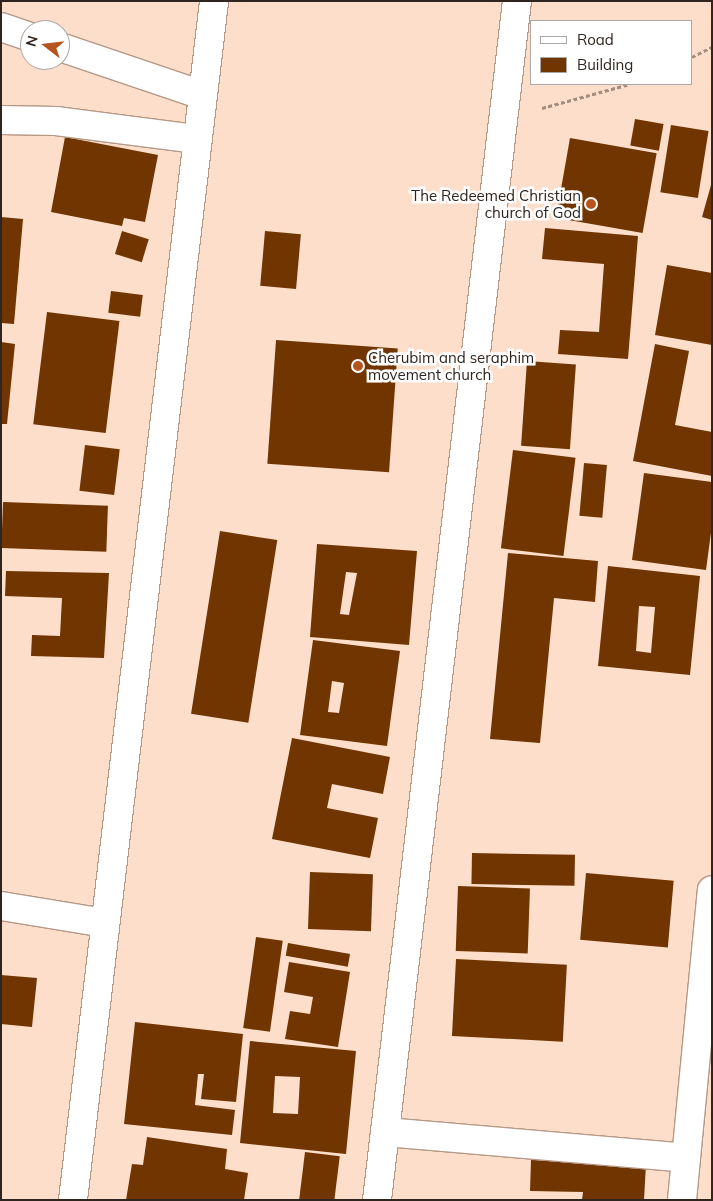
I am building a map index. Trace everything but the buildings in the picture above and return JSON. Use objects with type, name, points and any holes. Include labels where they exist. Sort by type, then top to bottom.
[{"type":"street","points":[[73,1200],[214,1]]},
{"type":"street","points":[[377,1200],[517,1]]},
{"type":"street","points":[[1,27],[20,34]]},
{"type":"street","points":[[70,50],[202,95]]},
{"type":"street","points":[[1,120],[56,121],[197,139]]},
{"type":"street","points":[[682,1200],[712,890]]},
{"type":"street","points":[[1,906],[105,923]]},
{"type":"street","points":[[385,1132],[686,1158]]},
{"type":"path","points":[[693,56],[712,47]]},
{"type":"path","points":[[536,111],[627,85]]},
{"type":"place","name":"The Redeemed Christian church of God","points":[[591,204]]},
{"type":"place","name":"Cherubim and seraphim movement church","points":[[358,366]]}]
